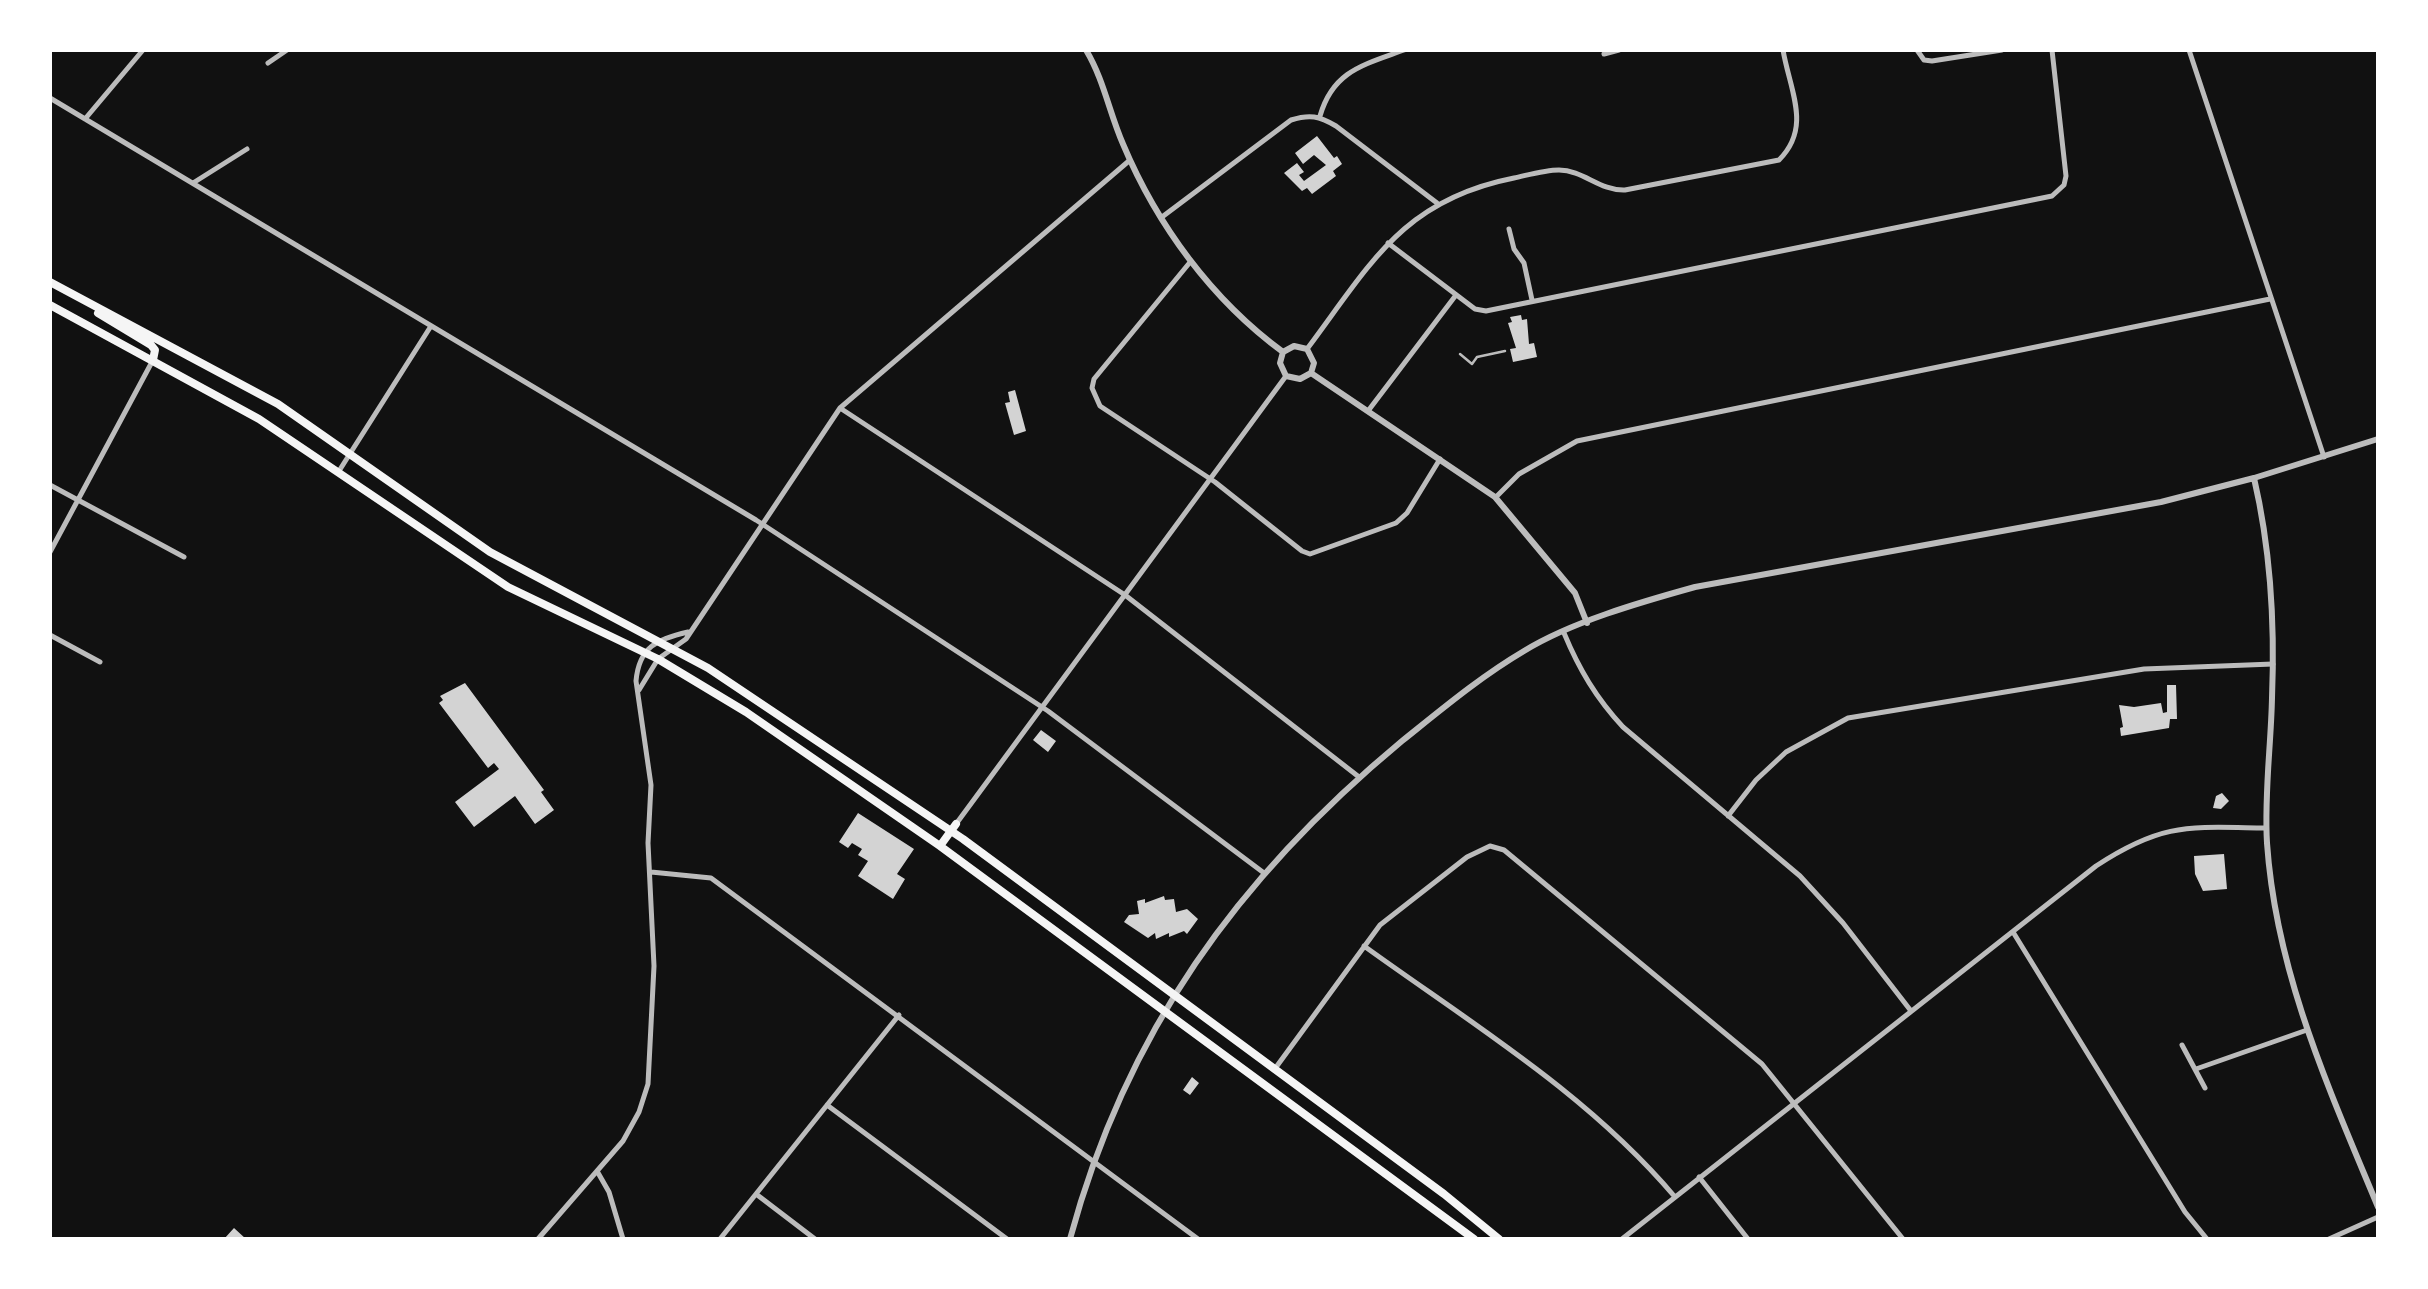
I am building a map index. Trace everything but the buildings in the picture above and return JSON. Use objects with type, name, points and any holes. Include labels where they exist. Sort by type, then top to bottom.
[{"type":"highway","points":[[50,282],[278,404],[502,560],[673,648],[954,828],[1172,996],[1444,1194],[1498,1239]]},
{"type":"highway","points":[[79,298],[151,345],[155,352],[153,360]]},
{"type":"highway","points":[[50,305],[260,418],[508,587],[658,659],[746,712],[940,846],[1474,1239]]},
{"type":"highway","points":[[940,846],[954,828]]},
{"type":"street","points":[[85,120],[143,50]]},
{"type":"street","points":[[268,64],[286,50]]},
{"type":"street","points":[[1086,50],[1103,80],[1130,160],[1162,217],[1227,305],[1283,352]]},
{"type":"street","points":[[1320,116],[1329,89],[1343,77],[1404,50]]},
{"type":"street","points":[[1604,54],[1619,50]]},
{"type":"street","points":[[1307,349],[1388,243],[1411,221],[1437,204],[1482,184],[1554,170],[1620,190],[1778,160],[1792,148],[1798,128],[1783,50]]},
{"type":"street","points":[[1917,50],[1924,60],[1932,60],[2002,50]]},
{"type":"street","points":[[1388,243],[1481,311],[2052,196],[2064,185],[2066,176],[2052,50]]},
{"type":"street","points":[[2189,50],[2324,457]]},
{"type":"street","points":[[50,98],[762,524],[1042,707],[1264,873]]},
{"type":"street","points":[[1162,217],[1292,120],[1307,115],[1320,116],[1437,204]]},
{"type":"street","points":[[192,184],[246,149]]},
{"type":"street","points":[[638,690],[658,659],[686,639],[840,408],[1130,160]]},
{"type":"street","points":[[1509,229],[1514,249],[1524,262],[1532,300]]},
{"type":"street","points":[[1191,261],[1094,379],[1092,388],[1100,406],[1210,479],[1310,554],[1396,523],[1407,513],[1440,459]]},
{"type":"street","points":[[1368,412],[1456,295]]},
{"type":"street","points":[[1495,497],[1519,474],[1578,441],[2270,299]]},
{"type":"street","points":[[339,472],[431,326]]},
{"type":"street","points":[[1286,376],[1280,362],[1283,352],[1294,346],[1307,349]]},
{"type":"street","points":[[1286,376],[1300,379],[1311,373],[1314,363],[1307,349]]},
{"type":"street","points":[[50,552],[153,360]]},
{"type":"street","points":[[1311,373],[1495,497],[1574,593],[1587,622]]},
{"type":"street","points":[[954,828],[1286,376]]},
{"type":"street","points":[[840,408],[1125,595],[1359,777]]},
{"type":"street","points":[[1070,1239],[1094,1161],[1163,1011],[1264,873],[1359,777],[1460,692],[1528,648],[1587,622],[1663,596],[1736,578],[2123,510],[2254,478],[2378,439]]},
{"type":"street","points":[[2254,478],[2270,567],[2273,664],[2266,828],[2271,880],[2284,955],[2306,1030],[2378,1207]]},
{"type":"street","points":[[50,485],[184,557]]},
{"type":"street","points":[[538,1239],[633,1126],[648,1084],[654,966],[650,779],[637,664],[644,652],[688,632]]},
{"type":"street","points":[[1564,633],[1588,686],[1604,707],[1826,902],[1911,1010]]},
{"type":"street","points":[[50,635],[100,662]]},
{"type":"street","points":[[1728,816],[1756,780],[1786,752],[1848,718],[2144,669],[2273,664]]},
{"type":"street","points":[[1622,1239],[1911,1010],[2128,845],[2156,833],[2194,826],[2266,828]]},
{"type":"street","points":[[1274,1070],[1389,916],[1467,857],[1488,848],[1504,850],[1762,1064],[1903,1239]]},
{"type":"street","points":[[650,872],[712,878],[1198,1239]]},
{"type":"street","points":[[2013,932],[2185,1212],[2206,1239]]},
{"type":"street","points":[[1364,946],[1584,1104],[1643,1159],[1675,1196]]},
{"type":"street","points":[[724,1238],[899,1015]]},
{"type":"street","points":[[2196,1069],[2306,1030]]},
{"type":"street","points":[[2182,1045],[2205,1088]]},
{"type":"street","points":[[827,1104],[1007,1239]]},
{"type":"street","points":[[598,1171],[609,1192],[623,1239]]},
{"type":"street","points":[[1699,1177],[1748,1239]]},
{"type":"street","points":[[756,1194],[814,1239]]},
{"type":"street","points":[[2329,1239],[2378,1217]]},
{"type":"lane","points":[[1460,354],[1472,364],[1477,357],[1505,351]]}]
